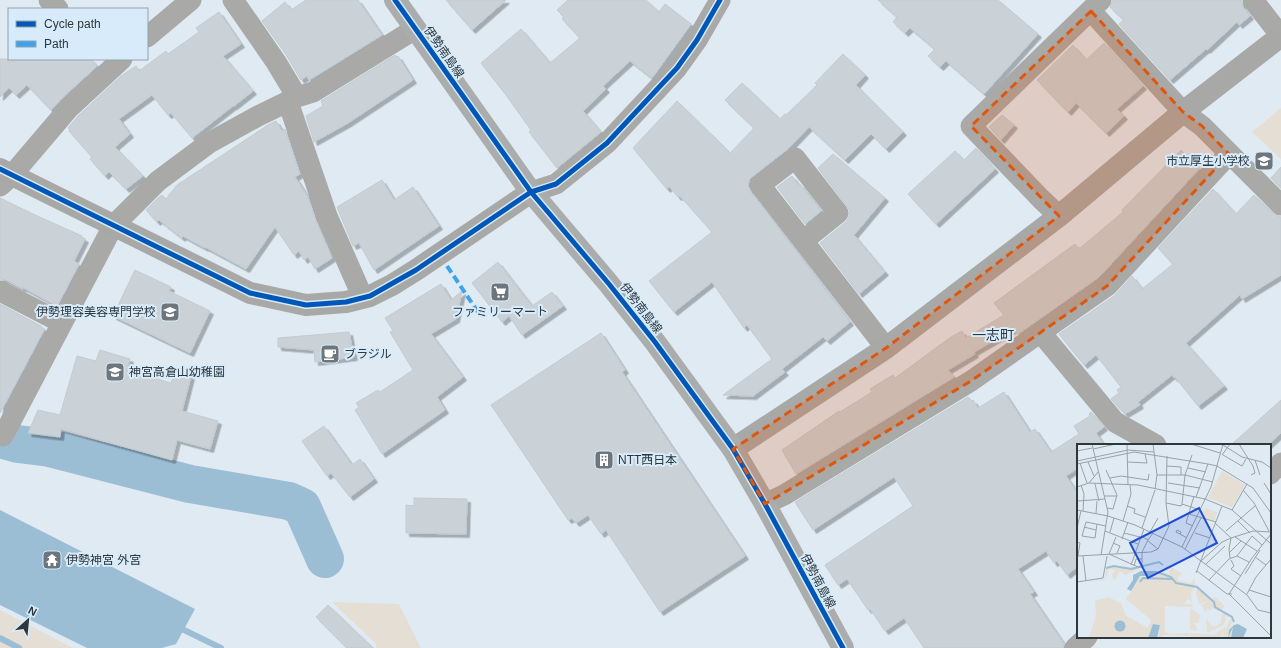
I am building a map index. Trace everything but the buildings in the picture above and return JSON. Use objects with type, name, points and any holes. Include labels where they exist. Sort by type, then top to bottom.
[{"type":"main road","name":"伊勢南島線","points":[[394,0],[531,192],[609,284],[733,449],[765,504],[843,648]]},
{"type":"street","points":[[49,0],[57,8]]},
{"type":"street","points":[[148,36],[191,0]]},
{"type":"street","points":[[233,0],[276,62],[293,100],[327,216],[363,298]]},
{"type":"street","points":[[115,61],[4,177],[113,226],[250,293],[306,305],[346,302],[370,296],[392,285],[531,192],[556,184],[607,143],[677,68],[697,40],[720,0]]},
{"type":"street","points":[[733,449],[886,348],[1059,216],[1183,112],[1281,36],[1252,0]]},
{"type":"street","points":[[1059,216],[971,126],[1096,5],[1183,112],[1202,126],[1281,205]]},
{"type":"street","points":[[0,434],[3,436],[113,226],[158,181],[209,143],[258,116],[313,92],[416,29]]},
{"type":"street","points":[[765,504],[784,495],[971,382],[1107,286],[1229,154]]},
{"type":"street","points":[[803,241],[886,348]]},
{"type":"street","points":[[0,291],[62,323]]},
{"type":"street","points":[[1041,333],[1115,422],[1154,444]]},
{"type":"street","points":[[1271,473],[1281,463]]},
{"type":"street","points":[[1075,648],[1086,638]]},
{"type":"highlighted area","points":[[1091,11],[1183,112],[1202,126],[1229,154],[1107,286],[971,381],[765,504],[733,449],[886,348],[1059,216],[971,126]]},
{"type":"shaded area","points":[[1281,108],[1281,159],[1252,132]]},
{"type":"shaded area","points":[[332,602],[399,604],[421,648],[377,648],[375,643]]},
{"type":"shaded area","points":[[0,610],[73,648],[0,648]]},
{"type":"water","points":[[0,510],[195,609],[176,644],[162,648],[87,648],[0,605]]},
{"type":"waterway","points":[[0,439],[18,444],[50,448],[190,484],[289,501],[302,507],[325,559]]},
{"type":"waterway","points":[[184,630],[221,648]]},
{"type":"waterway","points":[[0,638],[19,648]]},
{"type":"marked path","points":[[447,266],[480,315]]},
{"type":"cycle path","points":[[395,0],[531,192],[609,284],[655,342],[733,449],[765,504],[843,648]]},
{"type":"cycle path","points":[[0,169],[250,293],[306,305],[346,302],[370,296],[416,270],[531,192],[556,184],[607,143],[677,68],[697,40],[720,0]]},
{"type":"place","name":"市立厚生小学校","points":[[1264,161]]},
{"type":"place","name":"ファミリーマート","points":[[500,292]]},
{"type":"place","name":"伊勢理容美容専門学校","points":[[170,312]]},
{"type":"place","name":"ブラジル","points":[[330,354]]},
{"type":"place","name":"神宮高倉山幼稚園","points":[[115,372]]},
{"type":"place","name":"NTT西日本","points":[[604,460]]},
{"type":"place","name":"伊勢神宮 外宮","points":[[52,560]]},
{"type":"district","name":"一志町","points":[[993,335]]}]
